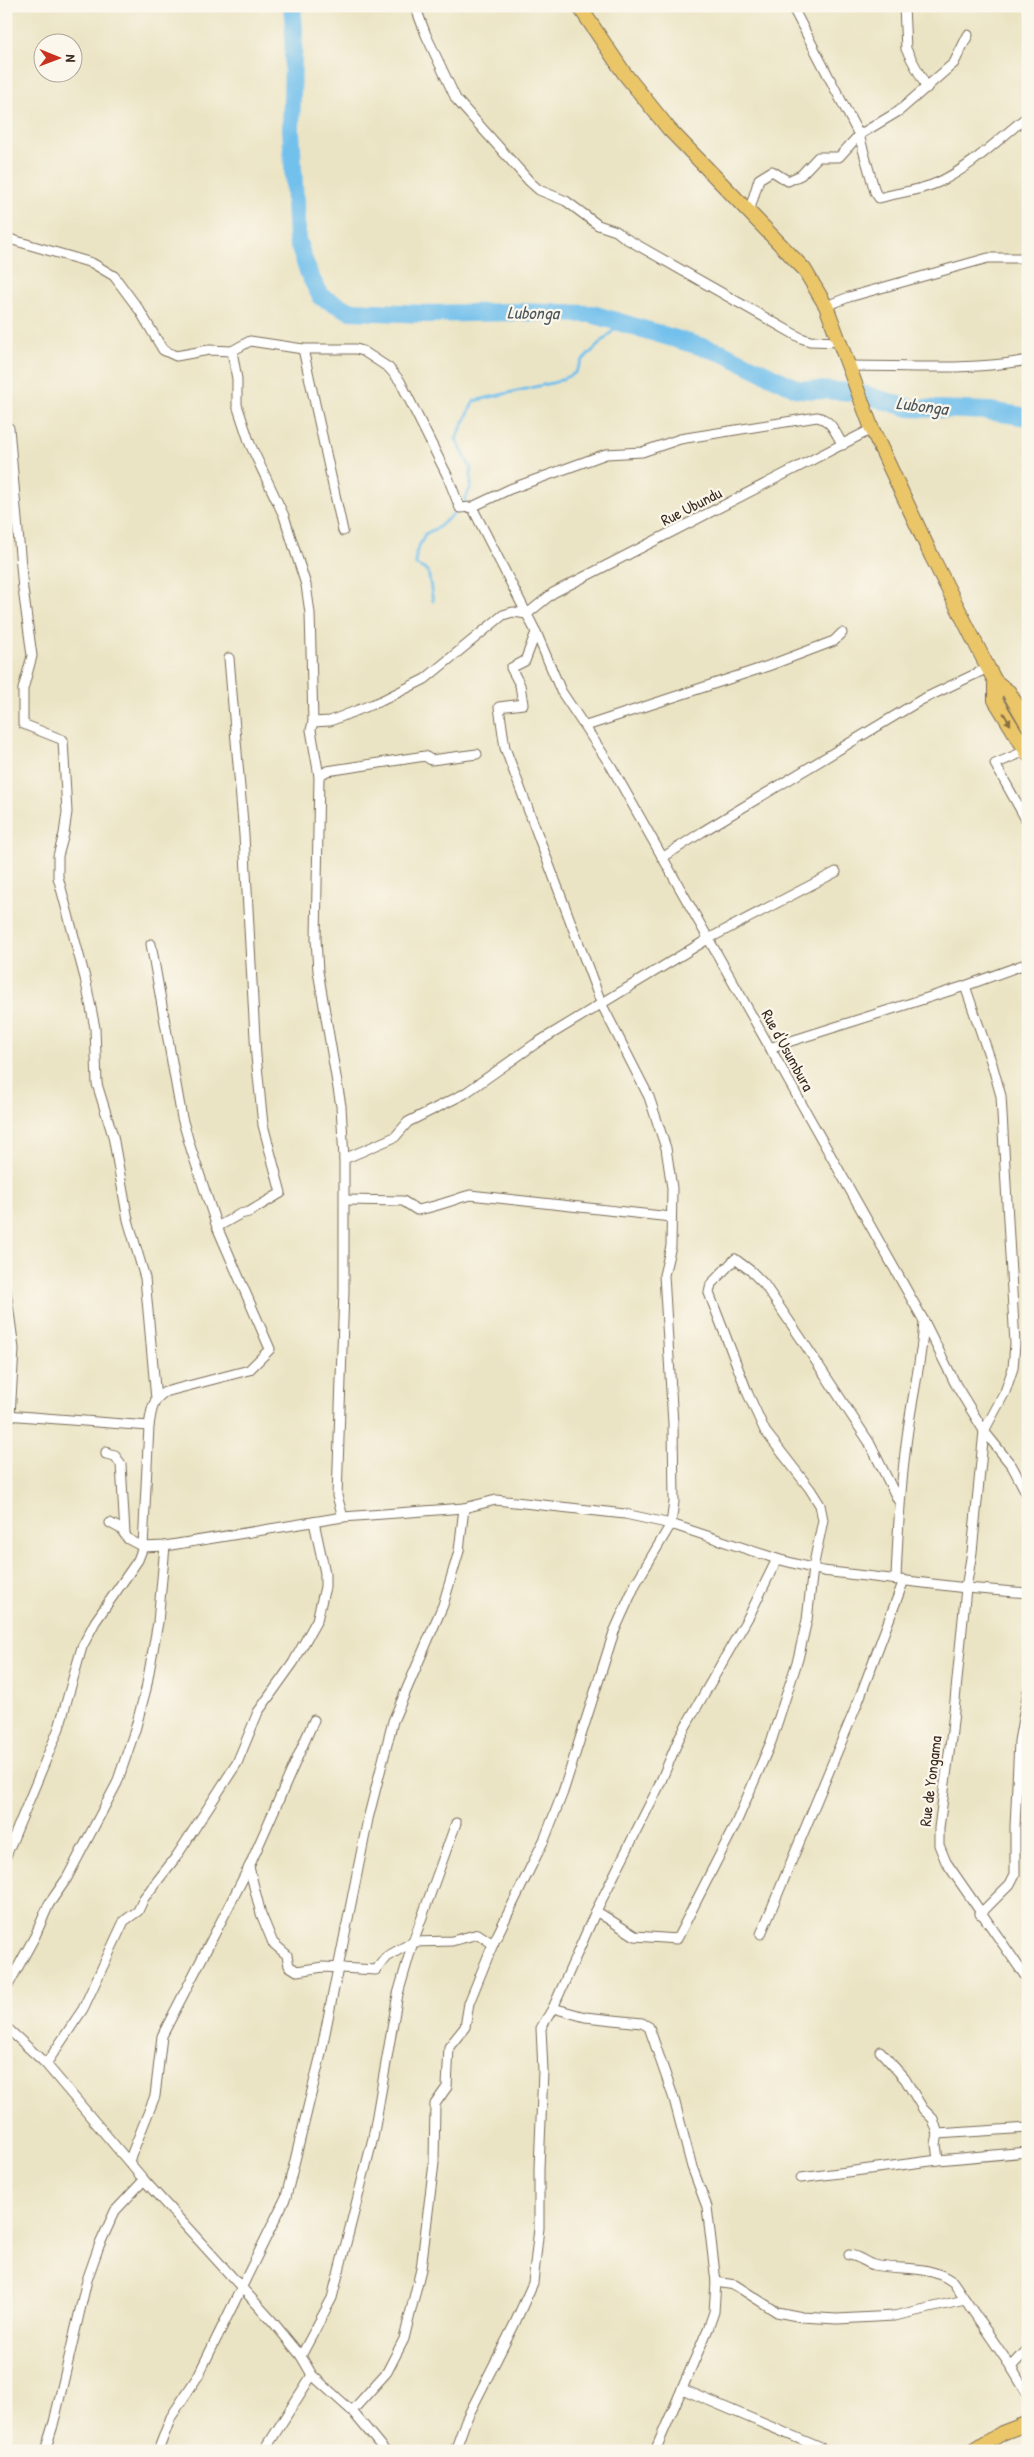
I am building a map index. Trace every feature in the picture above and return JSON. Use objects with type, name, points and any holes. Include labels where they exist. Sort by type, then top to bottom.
[{"type":"main road","points":[[579,6],[646,102],[669,129],[804,269],[826,306],[872,429],[932,556],[995,681],[1008,692],[1028,725]]},
{"type":"main road","points":[[995,681],[995,700],[1027,752]]},
{"type":"main road","points":[[974,2451],[1002,2433],[1028,2423]]},
{"type":"street","points":[[415,6],[426,35],[456,99],[539,190],[566,200],[598,225],[616,231],[625,238],[801,338],[810,341],[841,342]]},
{"type":"street","points":[[792,6],[859,135],[874,192],[879,198],[916,190],[938,182],[984,155],[1006,133],[1028,116]]},
{"type":"street","points":[[904,6],[906,49],[927,88]]},
{"type":"street","points":[[749,212],[759,179],[772,171],[788,181],[801,176],[818,157],[839,157],[859,135],[899,111],[954,63],[968,35]]},
{"type":"street","points":[[6,238],[92,263],[114,276],[140,311],[163,350],[176,356],[209,350],[232,351],[250,341],[303,349],[332,348],[364,351],[389,368],[410,396],[460,508],[472,507],[510,489],[606,454],[642,452],[680,439],[818,417],[827,419],[843,445]]},
{"type":"street","points":[[826,306],[849,297],[988,258],[1028,258]]},
{"type":"street","points":[[303,349],[343,531]]},
{"type":"street","points":[[232,351],[237,379],[237,405],[250,444],[284,516],[306,585],[310,613],[313,722],[310,730],[319,776],[316,939],[318,971],[341,1106],[344,1159],[345,1200],[337,1496],[343,1516]]},
{"type":"street","points":[[850,366],[1004,365],[1028,360]]},
{"type":"street","points":[[9,428],[23,589],[32,656],[24,690],[22,724],[64,740],[67,812],[58,856],[58,876],[85,978],[94,1028],[97,1084],[113,1136],[128,1220],[145,1278],[156,1399]]},
{"type":"street","name":"Rue Ubundu","points":[[527,614],[553,593],[872,429]]},
{"type":"street","name":"Rue d'Usumbura","points":[[472,507],[536,632],[561,692],[586,726],[611,766],[924,1321],[956,1385],[984,1432],[1012,1466],[1028,1496]]},
{"type":"street","points":[[313,722],[330,721],[381,701],[425,678],[503,614],[513,612],[527,614]]},
{"type":"street","points":[[352,2411],[387,2372],[404,2339],[421,2269],[434,2163],[435,2104],[447,2087],[449,2047],[464,2027],[469,2003],[493,1944],[549,1829],[563,1792],[614,1632],[636,1583],[670,1524],[674,1502],[673,1424],[664,1275],[671,1246],[672,1188],[663,1140],[649,1097],[602,1005],[505,748],[498,707],[523,704],[520,685],[512,668],[525,661],[536,632]]},
{"type":"street","points":[[586,726],[768,666],[834,641],[842,633]]},
{"type":"street","points":[[217,1227],[240,1214],[249,1212],[280,1193],[263,1125],[256,1056],[244,835],[229,658]]},
{"type":"street","points":[[662,858],[920,700],[988,668]]},
{"type":"street","points":[[1027,752],[995,764],[1028,823]]},
{"type":"street","points":[[319,776],[327,771],[425,756],[431,760],[476,754]]},
{"type":"street","points":[[344,1159],[395,1137],[414,1118],[464,1094],[535,1044],[708,939],[836,872]]},
{"type":"street","points":[[6,1856],[59,1728],[82,1647],[95,1622],[138,1560],[143,1547],[151,1410],[156,1399],[165,1392],[249,1370],[270,1349],[217,1227],[182,1118],[151,944]]},
{"type":"street","points":[[769,1048],[965,986],[1028,963]]},
{"type":"street","points":[[965,986],[992,1064],[1000,1096],[1015,1344],[1013,1368],[1005,1392],[984,1432]]},
{"type":"street","points":[[345,1200],[403,1201],[417,1210],[437,1207],[447,1201],[470,1195],[671,1217]]},
{"type":"street","points":[[596,1911],[635,1936],[677,1939],[736,1823],[771,1742],[798,1660],[805,1628],[813,1568],[823,1520],[820,1505],[810,1489],[765,1431],[748,1394],[709,1293],[711,1284],[734,1259],[751,1271],[764,1284],[869,1442],[898,1500]]},
{"type":"street","points":[[6,1290],[14,1349],[8,1416],[150,1426]]},
{"type":"street","points":[[761,1934],[858,1702],[900,1579],[898,1500],[922,1349],[924,1321]]},
{"type":"street","name":"Rue de Yongama","points":[[984,1432],[952,1730],[939,1828],[939,1846],[946,1862],[980,1914],[1028,1980]]},
{"type":"street","points":[[106,1452],[106,1454],[115,1456],[121,1464],[125,1535]]},
{"type":"street","points":[[110,1523],[128,1539],[143,1547],[165,1546],[343,1516],[423,1509],[464,1508],[496,1500],[625,1514],[670,1524],[777,1559],[829,1572],[966,1588],[1028,1593]]},
{"type":"street","points":[[158,2451],[171,2417],[198,2376],[243,2288],[286,2197],[320,2058],[368,1820],[393,1721],[443,1605],[459,1551],[464,1508]]},
{"type":"street","points":[[46,2064],[82,2009],[124,1921],[138,1911],[144,1898],[176,1857],[232,1771],[258,1712],[293,1663],[317,1620],[325,1587],[325,1573],[314,1522]]},
{"type":"street","points":[[6,1989],[35,1936],[49,1904],[67,1878],[117,1783],[146,1689],[158,1622],[165,1546]]},
{"type":"street","points":[[455,2451],[466,2420],[533,2283],[539,2228],[539,2168],[543,2071],[541,2028],[553,2008],[596,1911],[658,1788],[680,1736],[750,1614],[777,1559]]},
{"type":"street","points":[[980,1914],[1010,1884],[1015,1874],[1019,1742],[1028,1691]]},
{"type":"street","points":[[129,2161],[156,2096],[162,2036],[248,1867],[314,1720]]},
{"type":"street","points":[[301,2356],[332,2298],[350,2236],[373,2138],[398,1994],[413,1942],[456,1823]]},
{"type":"street","points":[[248,1867],[261,1914],[273,1943],[287,1955],[289,1966],[296,1971],[323,1967],[376,1970],[386,1957],[413,1942],[452,1941],[478,1934],[493,1944]]},
{"type":"street","points":[[553,2008],[585,2017],[642,2023],[649,2027],[674,2098],[692,2167],[707,2207],[716,2282],[714,2312],[708,2330],[655,2451]]},
{"type":"street","points":[[6,2027],[46,2064],[144,2180],[243,2288],[301,2356],[312,2375],[352,2411],[385,2451]]},
{"type":"street","points":[[880,2051],[915,2093],[923,2109],[932,2119],[938,2134],[936,2144],[938,2160]]},
{"type":"street","points":[[938,2134],[1028,2128]]},
{"type":"street","points":[[801,2178],[938,2160],[1028,2152]]},
{"type":"street","points":[[45,2451],[54,2422],[87,2280],[99,2246],[115,2211],[144,2180]]},
{"type":"street","points":[[849,2255],[861,2257],[872,2264],[941,2274],[953,2282],[1028,2395]]},
{"type":"street","points":[[716,2282],[735,2285],[777,2312],[802,2317],[837,2319],[894,2316],[965,2300]]},
{"type":"street","points":[[1011,2367],[1028,2349]]},
{"type":"street","points":[[264,2451],[312,2375]]},
{"type":"street","points":[[682,2389],[828,2451]]},
{"type":"waterway","name":"Lubonga","points":[[292,6],[294,28],[291,129],[297,240],[309,274],[321,297],[350,311],[427,314],[512,312],[592,314],[723,353],[798,389],[855,392],[910,408],[989,411],[1028,417]]},
{"type":"waterway","points":[[433,601],[428,571],[416,565],[416,553],[425,534],[439,527],[463,505],[471,486],[471,469],[456,439],[474,401],[556,382],[575,373],[582,361],[622,322]]}]
